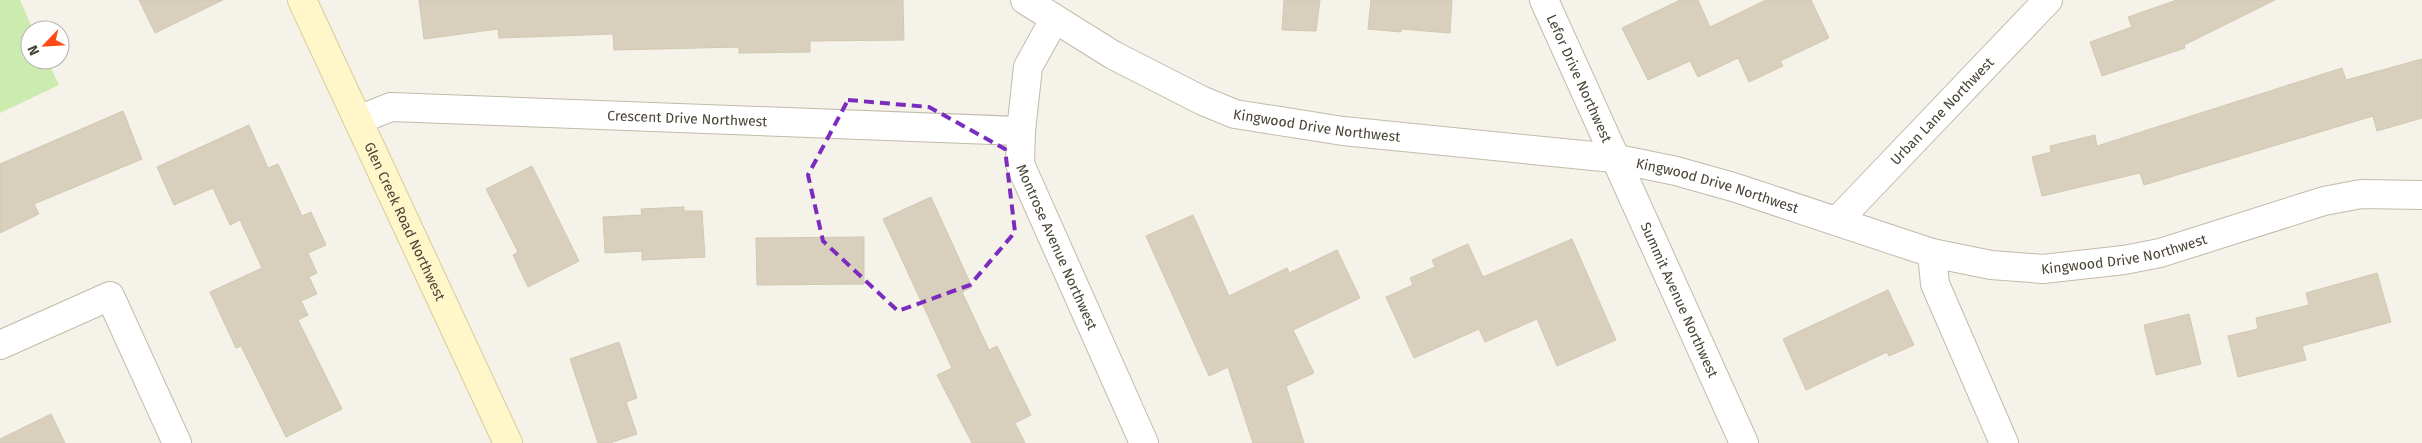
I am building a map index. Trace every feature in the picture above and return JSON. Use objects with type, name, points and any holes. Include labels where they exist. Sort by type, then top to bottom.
[{"type":"main road","name":"Glen Creek Road Northwest","points":[[302,0],[508,443]]},
{"type":"street","name":"Kingwood Drive Northwest","points":[[1025,0],[1054,20],[1154,77],[1235,114],[1343,131],[1613,158],[1676,171],[1733,187],[1932,253],[2012,268],[2080,266],[2160,252],[2324,201],[2361,194],[2422,195]]},
{"type":"street","name":"Lefor Drive Northwest","points":[[1544,0],[1613,158]]},
{"type":"street","name":"Urban Lane Northwest","points":[[1837,222],[2048,0]]},
{"type":"street","name":"Montrose Avenue Northwest","points":[[1054,20],[1028,67],[1021,131],[1020,164],[1144,443]]},
{"type":"street","name":"Crescent Drive Northwest","points":[[358,120],[391,107],[1021,131]]},
{"type":"street","name":"Summit Avenue Northwest","points":[[1613,158],[1744,443]]},
{"type":"street","points":[[1932,253],[1935,284],[2004,443]]},
{"type":"street","points":[[0,345],[110,296],[177,443]]},
{"type":"highlighted area","points":[[848,100],[929,107],[1005,149],[1015,232],[970,285],[898,311],[823,241],[808,175]]},
{"type":"green space","points":[[0,0],[20,0],[29,20],[20,20],[20,70],[52,70],[59,85],[0,113]]},
{"type":"building","points":[[139,0],[223,0],[155,33]]},
{"type":"building","points":[[419,0],[903,0],[904,40],[810,41],[810,52],[739,53],[739,47],[614,50],[613,34],[499,38],[498,29],[424,39]]},
{"type":"building","points":[[1284,0],[1320,0],[1316,31],[1282,30]]},
{"type":"building","points":[[1371,0],[1452,0],[1450,33],[1401,29],[1401,32],[1368,29]]},
{"type":"building","points":[[1680,0],[1698,0],[1710,27],[1766,0],[1811,0],[1829,38],[1780,61],[1783,66],[1749,82],[1738,58],[1698,77],[1690,61],[1648,80],[1622,28]]},
{"type":"building","points":[[2177,0],[2275,0],[2184,45],[2185,48],[2102,76],[2090,42],[2132,27],[2128,17]]},
{"type":"building","points":[[2422,59],[2422,118],[2377,131],[2373,116],[2144,185],[2140,173],[2042,196],[2032,157],[2051,152],[2050,146],[2095,135],[2097,146],[2342,68],[2346,80]]},
{"type":"building","points":[[123,111],[142,159],[34,204],[39,214],[0,233],[0,164]]},
{"type":"building","points":[[249,125],[268,168],[278,164],[302,216],[311,212],[326,245],[308,253],[317,273],[309,277],[317,294],[301,301],[308,315],[298,320],[342,409],[286,437],[241,346],[236,348],[210,292],[262,268],[240,220],[230,225],[213,188],[174,205],[157,167]]},
{"type":"building","points":[[532,166],[579,261],[528,287],[513,255],[518,252],[486,189]]},
{"type":"building","points":[[931,197],[972,287],[962,292],[989,350],[997,346],[1031,415],[1015,423],[1025,443],[972,443],[937,375],[952,368],[883,219]]},
{"type":"building","points":[[684,207],[684,211],[702,211],[705,257],[642,260],[642,251],[605,253],[603,217],[642,215],[641,209]]},
{"type":"building","points":[[1193,215],[1229,296],[1287,268],[1289,273],[1337,250],[1360,298],[1293,330],[1314,373],[1286,386],[1304,443],[1253,443],[1228,367],[1209,376],[1146,236]]},
{"type":"building","points":[[864,237],[864,284],[757,285],[756,238]]},
{"type":"building","points":[[1572,239],[1616,340],[1557,366],[1537,319],[1485,342],[1479,329],[1414,358],[1386,297],[1413,285],[1410,278],[1435,267],[1432,260],[1468,244],[1483,277]]},
{"type":"building","points":[[2377,273],[2391,322],[2302,346],[2306,360],[2238,377],[2228,336],[2258,329],[2256,318],[2309,305],[2306,293]]},
{"type":"building","points":[[1888,290],[1914,345],[1889,356],[1887,352],[1806,390],[1783,339]]},
{"type":"building","points":[[2189,314],[2201,364],[2156,375],[2144,325]]},
{"type":"building","points":[[619,342],[637,398],[626,402],[637,434],[610,443],[598,443],[570,359]]},
{"type":"building","points":[[51,414],[65,443],[0,443],[0,439]]}]
